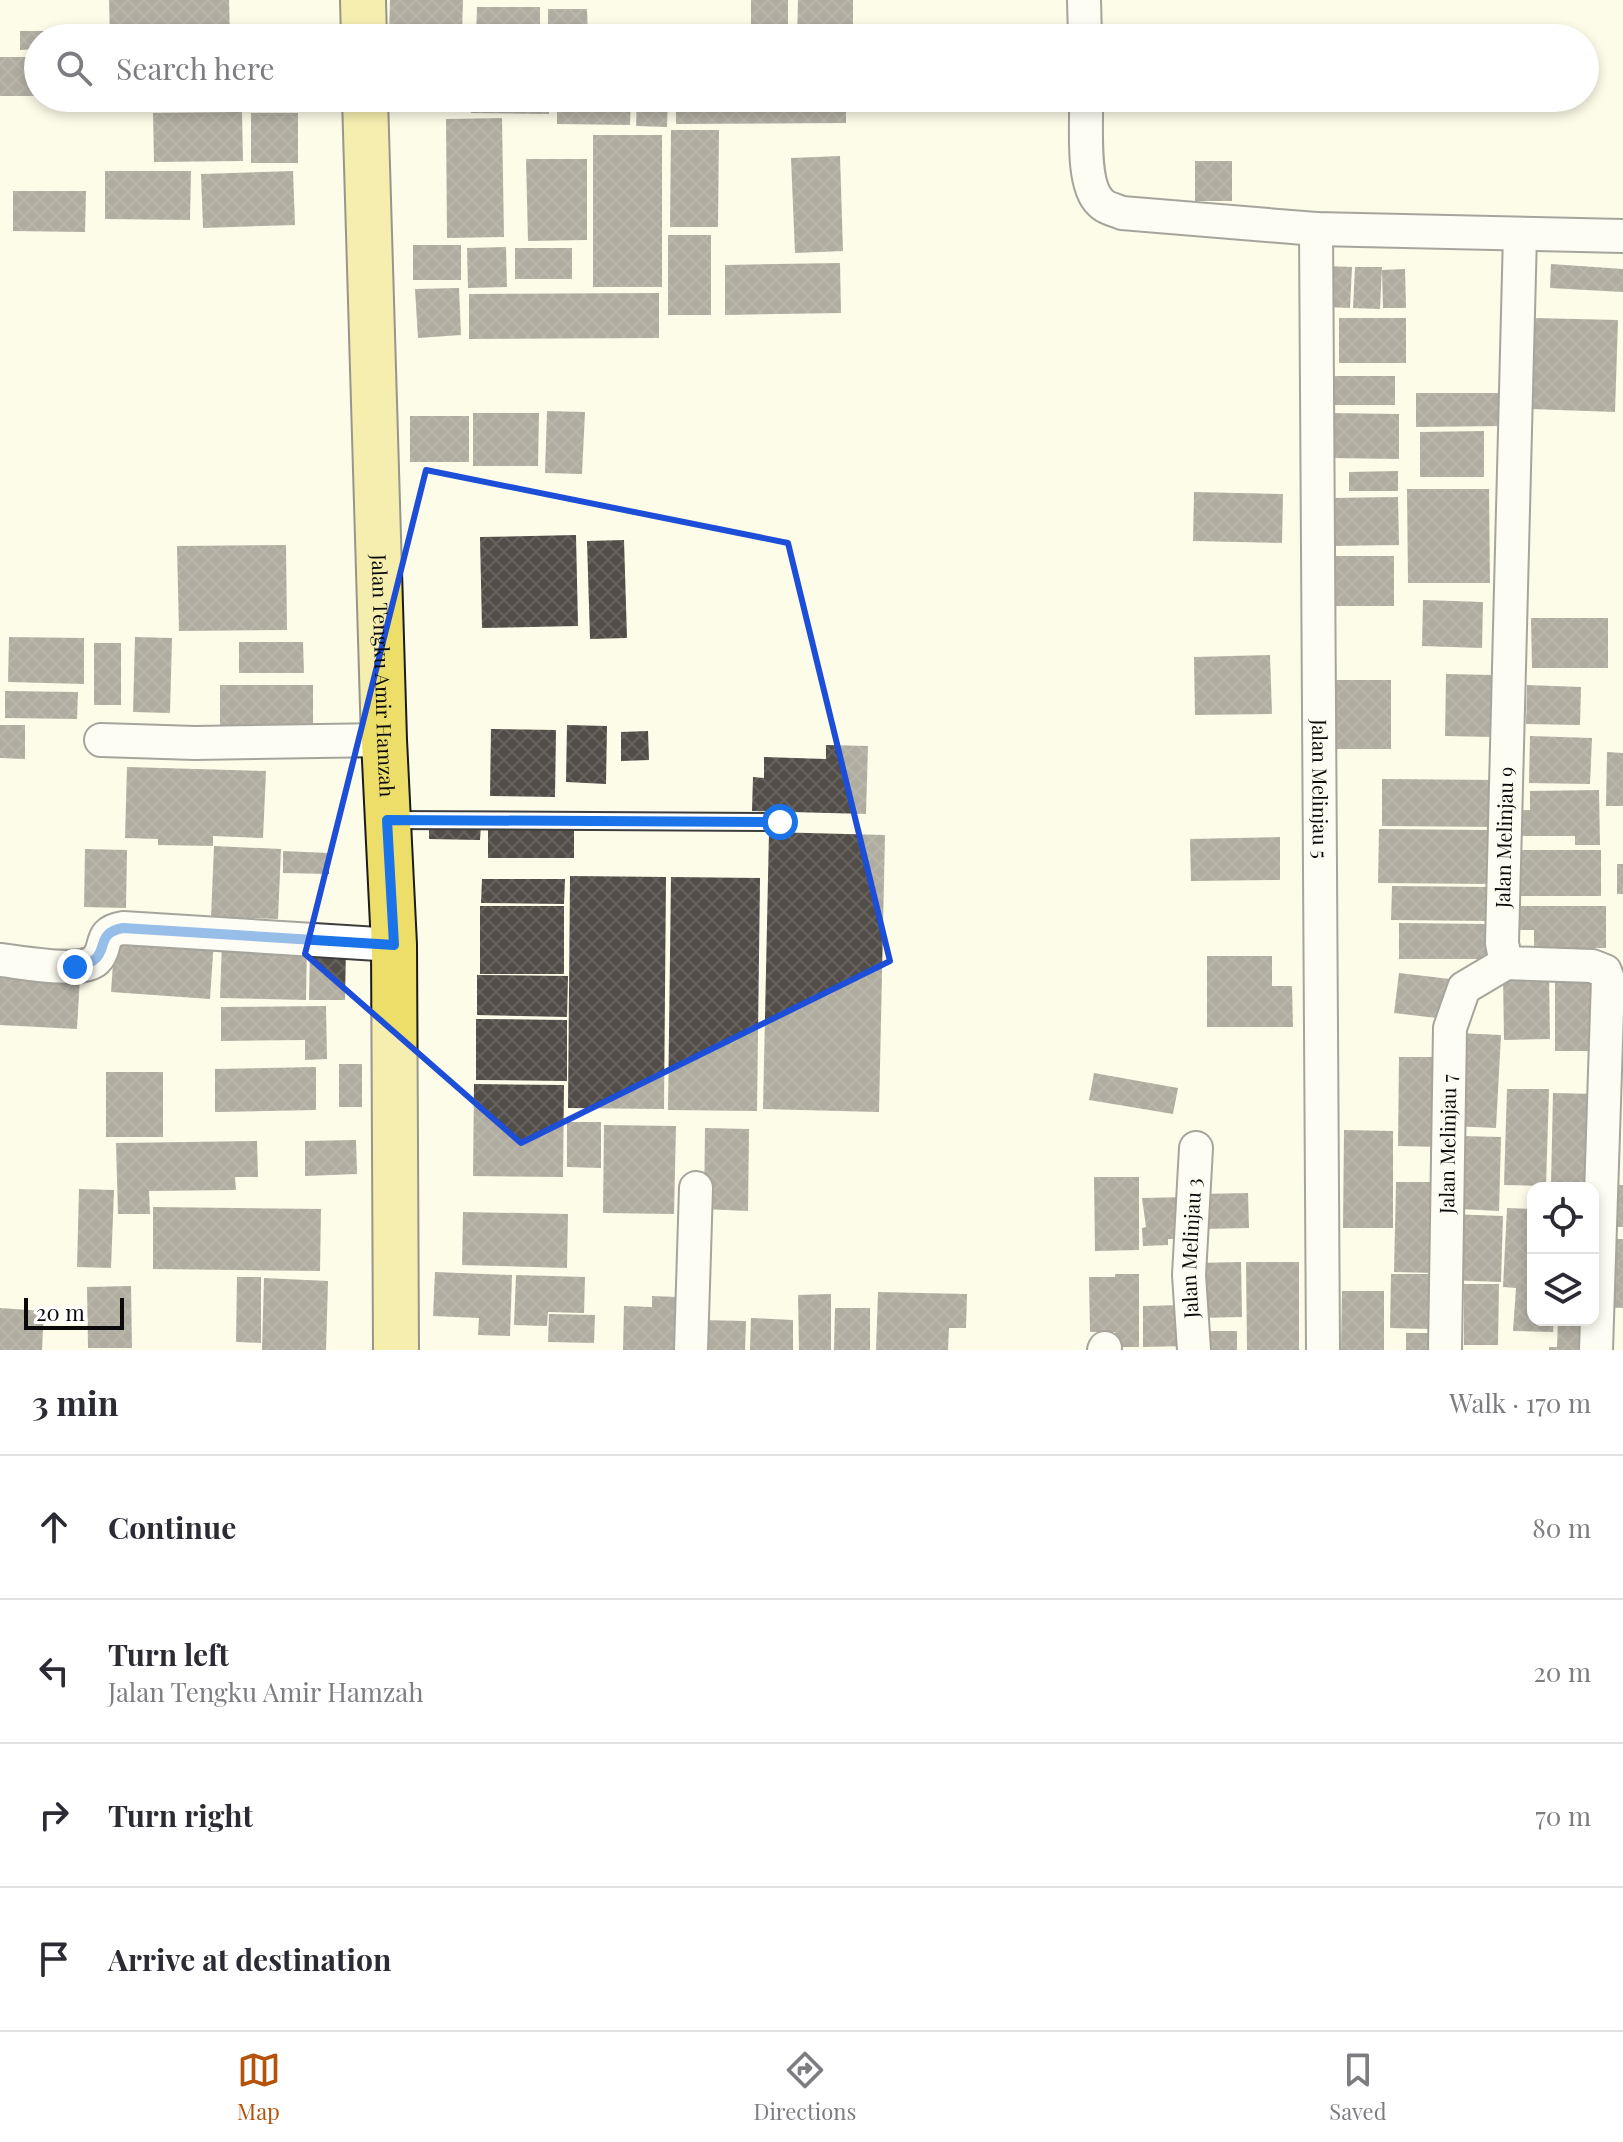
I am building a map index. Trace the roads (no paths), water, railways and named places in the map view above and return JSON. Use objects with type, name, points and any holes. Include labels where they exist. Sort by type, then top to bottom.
[{"type":"main road","points":[[363,0],[364,24]]},
{"type":"main road","name":"Jalan Tengku Amir Hamzah","points":[[365,112],[384,740],[394,945],[396,1350]]},
{"type":"street","points":[[1084,0],[1085,24]]},
{"type":"street","points":[[1086,112],[1092,191],[1102,205],[1122,213],[1316,229],[1623,236]]},
{"type":"street","name":"Jalan Melinjau 5","points":[[1316,229],[1323,1350]]},
{"type":"street","name":"Jalan Melinjau 9","points":[[1506,963],[1502,943],[1520,234]]},
{"type":"street","points":[[101,740],[195,743],[384,740]]},
{"type":"street","points":[[0,960],[75,967],[88,965],[99,956],[107,934],[123,928],[394,945]]},
{"type":"street","points":[[1506,963],[1592,966],[1605,971],[1608,979],[1596,1350]]},
{"type":"street","name":"Jalan Melinjau 7","points":[[1445,1350],[1450,1028],[1464,988],[1506,963]]},
{"type":"street","name":"Jalan Melinjau 3","points":[[1194,1350],[1189,1275],[1196,1148]]},
{"type":"street","points":[[691,1350],[696,1188]]},
{"type":"lane","points":[[387,820],[780,822]]}]
